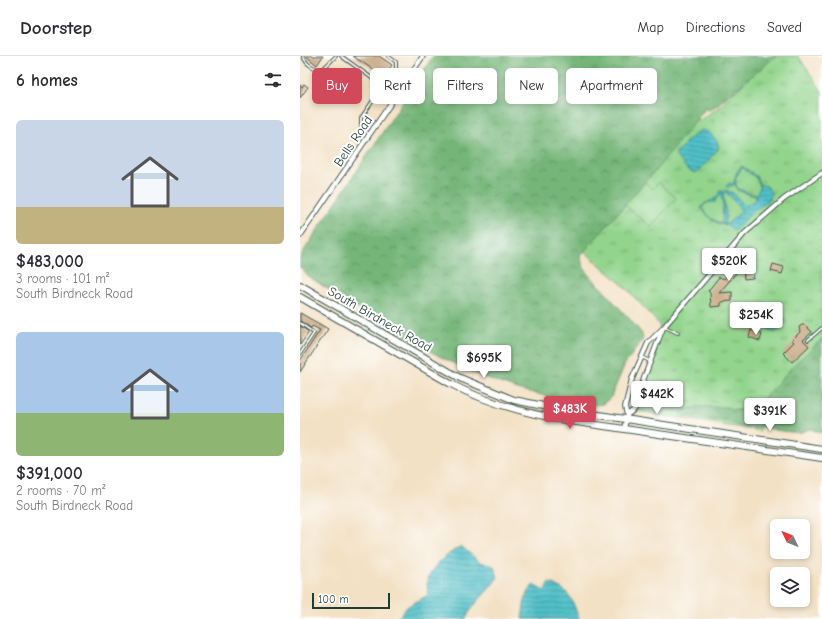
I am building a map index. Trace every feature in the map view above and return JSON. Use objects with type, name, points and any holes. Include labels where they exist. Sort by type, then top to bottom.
[{"type":"main road","name":"South Birdneck Road","points":[[300,285],[449,372],[478,387],[532,404],[626,417],[822,449]]},
{"type":"main road","name":"South Birdneck Road","points":[[300,297],[451,384],[486,400],[535,415],[822,458]]},
{"type":"street","name":"Bells Road","points":[[415,68],[423,56]]},
{"type":"street","name":"Bells Road","points":[[300,236],[391,104]]},
{"type":"street","points":[[624,429],[626,417],[625,407],[640,356],[648,343],[745,233],[784,199],[822,173]]},
{"type":"street","points":[[626,417],[635,409],[663,327]]},
{"type":"lane","points":[[303,56],[305,61],[313,68],[322,70],[336,56]]},
{"type":"lane","points":[[341,56],[370,77]]},
{"type":"lane","points":[[388,56],[396,62],[396,68]]},
{"type":"lane","points":[[370,134],[361,127],[361,118],[371,104]]},
{"type":"lane","points":[[300,323],[314,333],[300,354]]},
{"type":"lane","points":[[663,327],[678,333]]},
{"type":"lane","points":[[808,340],[822,328]]},
{"type":"lane","points":[[640,356],[651,362]]},
{"type":"green space","points":[[433,56],[776,56],[717,105],[709,110],[705,109],[655,171],[580,256],[584,268],[635,325],[642,334],[643,339],[625,364],[611,397],[604,404],[594,405],[532,393],[508,386],[472,372],[424,348],[377,320],[309,277],[300,267],[300,257],[401,104],[425,104],[425,68]]},
{"type":"green space","points":[[772,56],[798,56],[822,91],[822,344],[760,412],[760,431],[637,411],[660,325],[624,286],[583,250],[679,134],[719,107]]},
{"type":"green space","points":[[645,182],[653,189],[658,182],[676,198],[651,227],[625,205]]},
{"type":"green space","points":[[822,339],[822,433],[810,429],[799,433],[774,430],[765,426],[754,428],[739,426],[730,422],[680,415],[679,413],[685,410],[698,407],[727,407],[733,410],[754,409],[796,363]]},
{"type":"water","points":[[702,130],[713,136],[719,148],[701,169],[695,173],[687,169],[676,154],[690,138]]},
{"type":"water","points":[[742,166],[757,177],[759,183],[757,179],[742,167],[735,179],[737,188],[751,194],[757,194],[760,186],[759,184],[767,186],[772,194],[766,203],[753,211],[734,231],[728,225],[719,224],[710,218],[722,224],[723,200],[719,196],[714,202],[706,203],[719,195],[720,191],[723,191],[726,217],[724,223],[727,224],[742,211],[725,192],[726,190],[733,193],[745,206],[754,201],[756,195],[751,195],[737,190],[735,184],[726,187],[729,183],[733,184],[737,172]]},
{"type":"water","points":[[760,312],[784,318],[785,324],[775,333],[760,324],[757,317]]},
{"type":"water","points":[[461,546],[480,562],[494,566],[498,577],[469,613],[466,619],[397,619],[408,606],[428,595],[427,581],[433,569],[446,556]]},
{"type":"water","points":[[549,583],[562,589],[570,596],[579,619],[522,619],[525,598],[533,585],[544,591]]},
{"type":"building","points":[[306,56],[323,56],[317,65]]},
{"type":"building","points":[[353,56],[379,56],[392,65],[390,68],[371,68]]},
{"type":"building","points":[[304,84],[308,87],[300,98],[300,85],[302,87]]},
{"type":"building","points":[[735,259],[738,262],[740,260],[752,259],[753,278],[744,279],[743,265],[719,293],[732,292],[732,301],[721,302],[721,306],[711,307],[710,293],[708,291],[719,277],[724,279],[730,272],[728,268]]},
{"type":"building","points":[[773,264],[784,267],[782,274],[771,271]]},
{"type":"building","points":[[300,313],[328,329],[300,372],[300,361],[320,330],[312,326],[311,328],[300,321]]},
{"type":"building","points":[[805,325],[812,332],[803,340],[809,346],[792,362],[783,353],[794,342],[792,340],[800,332],[799,327]]},
{"type":"building","points":[[300,326],[309,332],[300,345]]},
{"type":"building","points":[[751,330],[762,334],[760,341],[749,337]]}]
